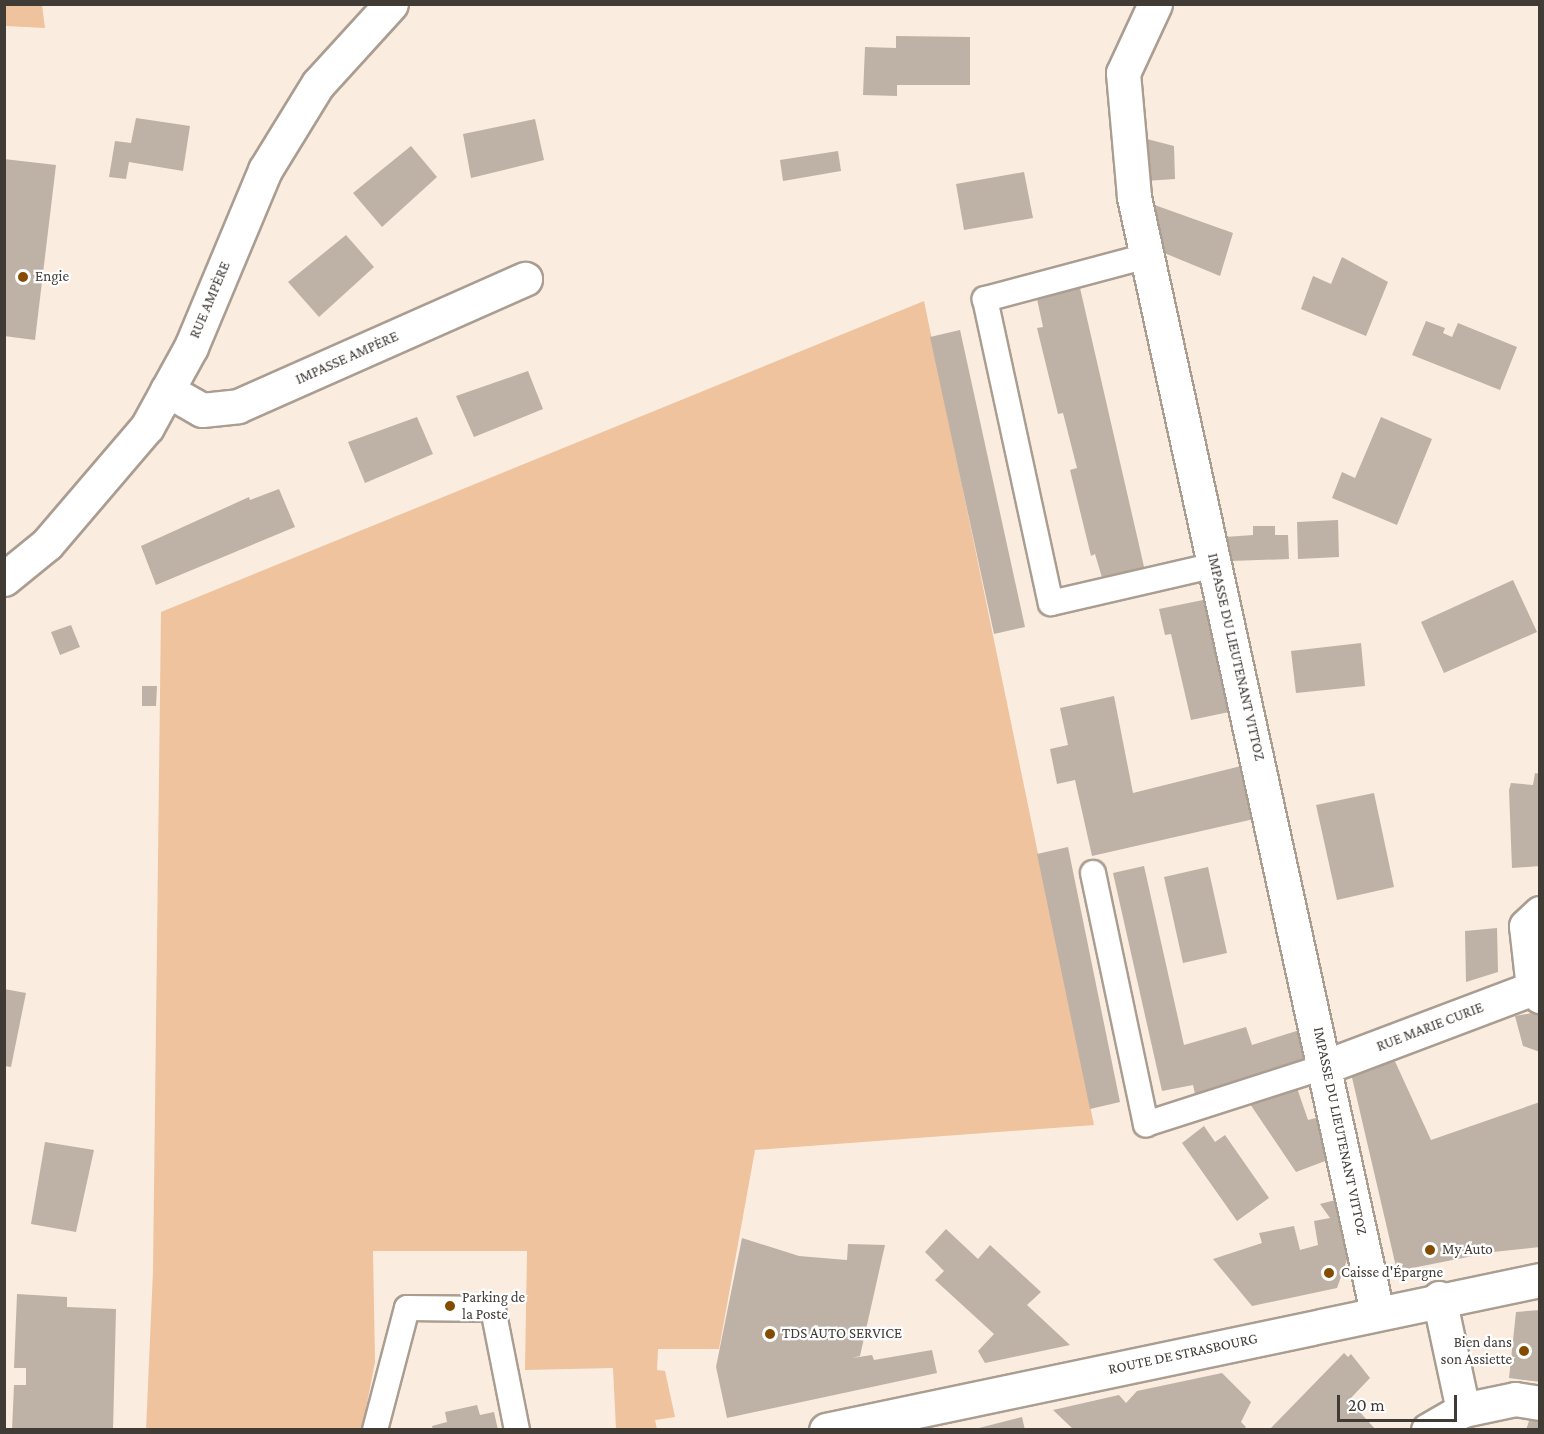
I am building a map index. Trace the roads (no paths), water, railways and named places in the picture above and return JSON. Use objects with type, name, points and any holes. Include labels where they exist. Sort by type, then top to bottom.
[{"type":"street","name":"RUE AMPÈRE","points":[[4,579],[47,544],[147,427],[190,347],[265,170],[318,84],[392,4]]},
{"type":"street","name":"IMPASSE DU LIEUTENANT VITTOZ","points":[[1155,4],[1123,73],[1134,197],[1327,1066],[1377,1312]]},
{"type":"street","name":"IMPASSE AMPÈRE","points":[[167,390],[202,410],[238,406],[525,279]]},
{"type":"street","name":"RUE MARIE CURIE","points":[[1327,1066],[1536,992],[1526,926],[1539,913]]},
{"type":"street","name":"ROUTE DE STRASBOURG","points":[[826,1430],[1439,1298],[1539,1280]]},
{"type":"street","points":[[1439,1298],[1464,1410]]},
{"type":"street","points":[[1428,1430],[1464,1410],[1515,1399],[1539,1403]]},
{"type":"lane","points":[[1147,256],[985,299],[1050,603],[1215,565]]},
{"type":"lane","points":[[1093,873],[1146,1124],[1327,1066]]},
{"type":"lane","points":[[375,1430],[407,1308],[493,1309],[517,1430]]},
{"type":"place","name":"Engie","points":[[23,277]]},
{"type":"place","name":"My Auto","points":[[1430,1250]]},
{"type":"place","name":"Caisse d'Épargne","points":[[1329,1273]]},
{"type":"place","name":"Parking de la Poste","points":[[450,1306]]},
{"type":"place","name":"TDS AUTO SERVICE","points":[[770,1334]]},
{"type":"place","name":"Bien dans son Assiette","points":[[1524,1351]]}]
